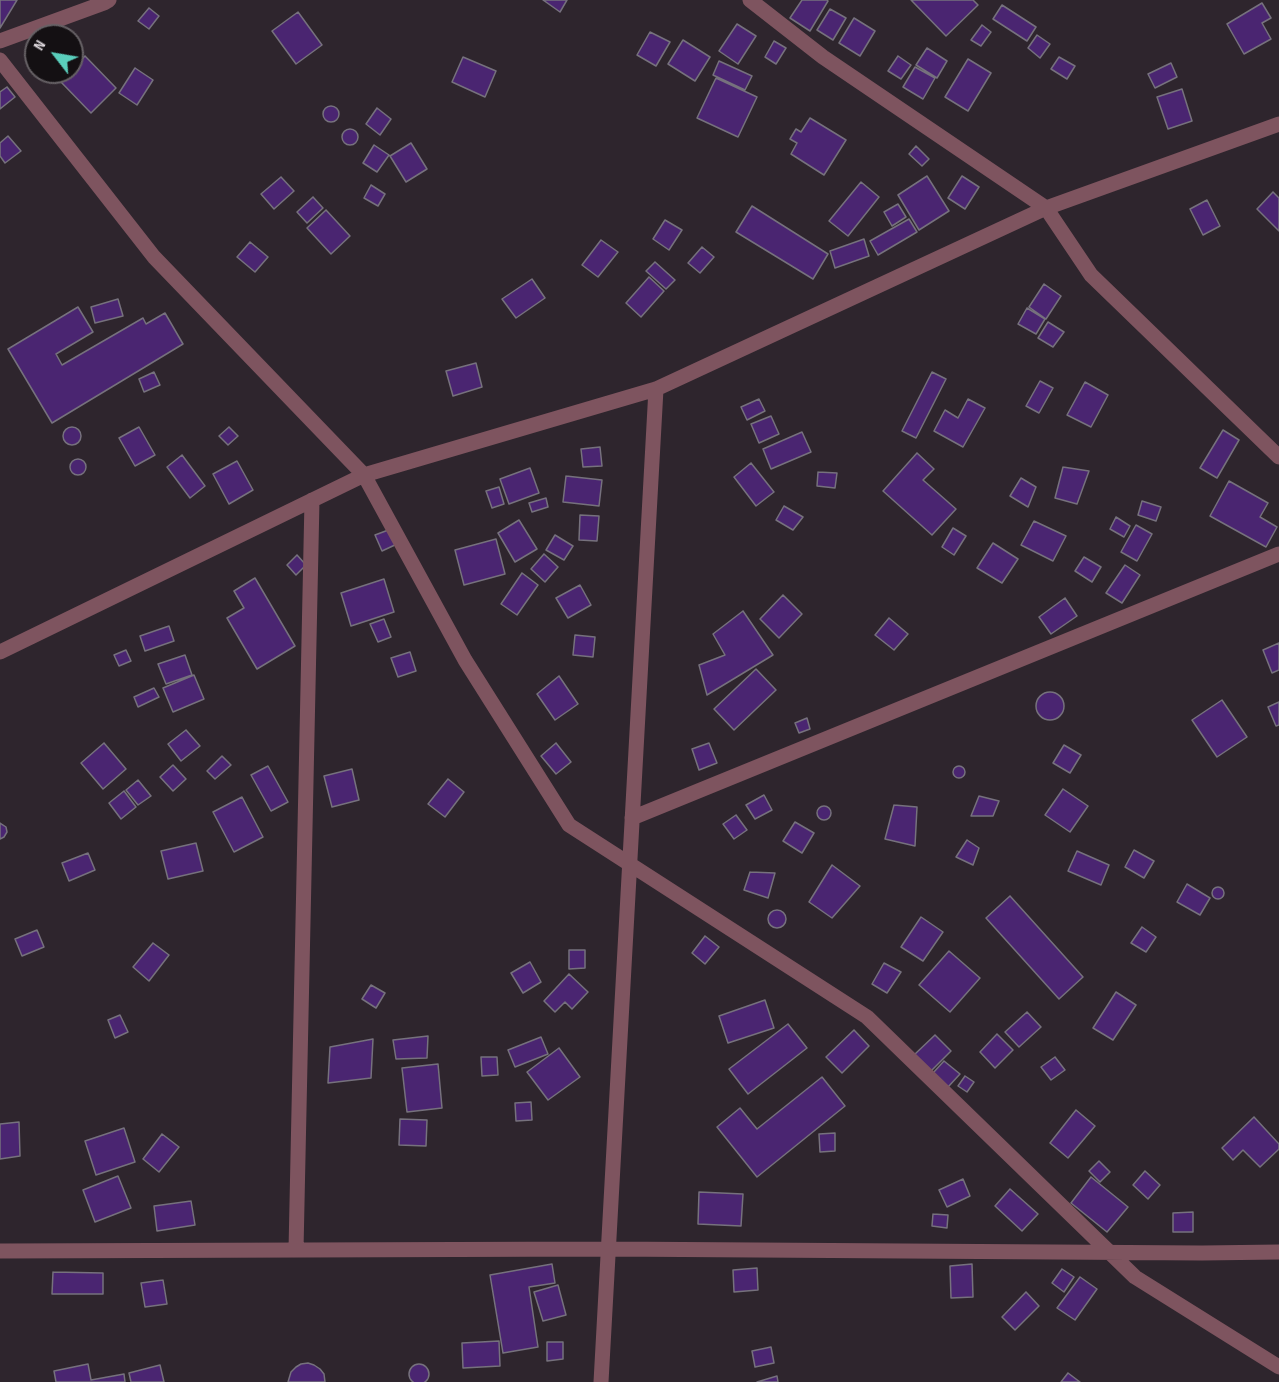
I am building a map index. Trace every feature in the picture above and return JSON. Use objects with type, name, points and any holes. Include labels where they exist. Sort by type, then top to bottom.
[{"type":"street","points":[[0,41],[109,0]]},
{"type":"street","points":[[750,0],[823,57],[1046,208],[1090,275],[1279,458]]},
{"type":"street","points":[[0,60],[154,257],[364,475],[465,660],[569,825],[867,1017],[1135,1277],[1279,1367]]},
{"type":"street","points":[[0,652],[364,475],[656,389],[1046,208],[1279,124]]},
{"type":"street","points":[[601,1382],[656,389]]},
{"type":"street","points":[[296,1250],[312,500]]},
{"type":"street","points":[[632,818],[1279,554]]},
{"type":"street","points":[[0,1251],[608,1249],[1279,1252]]},
{"type":"building","points":[[0,0],[17,0],[0,28]]},
{"type":"building","points":[[543,0],[567,0],[560,12]]},
{"type":"building","points":[[802,0],[828,1],[810,31],[790,18]]},
{"type":"building","points":[[911,0],[973,0],[978,5],[946,36]]},
{"type":"building","points":[[1262,3],[1271,18],[1262,23],[1271,39],[1244,54],[1227,24]]},
{"type":"building","points":[[1002,5],[1036,27],[1027,41],[993,19]]},
{"type":"building","points":[[149,8],[159,16],[149,29],[138,21]]},
{"type":"building","points":[[830,9],[846,18],[833,40],[817,30]]},
{"type":"building","points":[[298,12],[322,45],[296,64],[272,31]]},
{"type":"building","points":[[854,18],[875,31],[860,56],[839,43]]},
{"type":"building","points":[[737,24],[756,36],[738,64],[719,51]]},
{"type":"building","points":[[982,25],[991,32],[981,46],[971,40]]},
{"type":"building","points":[[650,32],[670,42],[656,66],[637,55]]},
{"type":"building","points":[[1037,35],[1050,44],[1040,58],[1028,48]]},
{"type":"building","points":[[683,40],[710,57],[695,81],[668,64]]},
{"type":"building","points":[[774,41],[786,48],[776,64],[765,57]]},
{"type":"building","points":[[927,48],[947,61],[937,78],[916,65]]},
{"type":"building","points":[[898,56],[911,65],[901,79],[888,71]]},
{"type":"building","points":[[84,57],[116,88],[91,113],[63,84],[84,84]]},
{"type":"building","points":[[463,57],[496,71],[485,97],[452,82]]},
{"type":"building","points":[[1059,57],[1075,66],[1067,79],[1051,69]]},
{"type":"building","points":[[968,59],[991,73],[968,111],[945,97]]},
{"type":"building","points":[[719,61],[752,76],[745,90],[713,75]]},
{"type":"building","points":[[1171,63],[1177,77],[1155,88],[1148,74]]},
{"type":"building","points":[[915,67],[935,78],[923,99],[903,87]]},
{"type":"building","points":[[135,68],[153,80],[137,105],[119,93]]},
{"type":"building","points":[[716,78],[757,97],[738,137],[697,118]]},
{"type":"building","points":[[7,87],[15,97],[0,109],[0,92]]},
{"type":"building","points":[[1182,89],[1192,121],[1168,129],[1157,97]]},
{"type":"building","points":[[328,106],[334,106],[339,114],[337,120],[328,122],[323,117],[323,111]]},
{"type":"building","points":[[377,108],[391,119],[380,135],[366,124]]},
{"type":"building","points":[[810,118],[846,140],[824,175],[791,154],[797,143],[790,139],[796,129],[801,132]]},
{"type":"building","points":[[350,129],[358,137],[350,145],[342,137]]},
{"type":"building","points":[[8,136],[21,151],[5,163],[0,156],[0,143]]},
{"type":"building","points":[[411,143],[427,169],[406,182],[390,156]]},
{"type":"building","points":[[374,145],[389,155],[377,172],[363,163]]},
{"type":"building","points":[[916,146],[929,159],[922,166],[909,154]]},
{"type":"building","points":[[927,176],[949,211],[919,230],[898,195]]},
{"type":"building","points":[[962,176],[979,187],[965,209],[948,198]]},
{"type":"building","points":[[281,177],[294,191],[274,209],[261,194]]},
{"type":"building","points":[[861,182],[879,197],[848,236],[829,221]]},
{"type":"building","points":[[371,185],[385,194],[378,206],[364,198]]},
{"type":"building","points":[[1273,192],[1279,198],[1279,231],[1257,209]]},
{"type":"building","points":[[313,197],[323,208],[307,223],[297,212]]},
{"type":"building","points":[[1207,200],[1220,226],[1203,235],[1190,209]]},
{"type":"building","points":[[898,204],[906,217],[892,226],[884,212]]},
{"type":"building","points":[[752,206],[828,254],[813,279],[736,232]]},
{"type":"building","points":[[326,210],[350,236],[331,254],[307,228]]},
{"type":"building","points":[[909,219],[917,232],[878,255],[870,241]]},
{"type":"building","points":[[665,220],[682,230],[669,250],[653,239]]},
{"type":"building","points":[[864,239],[869,256],[835,268],[830,251]]},
{"type":"building","points":[[601,240],[618,252],[598,277],[582,265]]},
{"type":"building","points":[[250,242],[268,257],[255,272],[237,257]]},
{"type":"building","points":[[702,247],[714,257],[700,273],[688,263]]},
{"type":"building","points":[[655,262],[675,280],[666,289],[646,271]]},
{"type":"building","points":[[649,277],[664,291],[641,317],[626,303]]},
{"type":"building","points":[[532,279],[545,298],[516,318],[502,299]]},
{"type":"building","points":[[1044,284],[1061,296],[1046,319],[1029,307]]},
{"type":"building","points":[[118,299],[123,316],[95,323],[91,307]]},
{"type":"building","points":[[78,307],[93,332],[56,354],[62,365],[143,318],[146,324],[165,313],[183,344],[52,423],[8,349]]},
{"type":"building","points":[[1027,308],[1045,319],[1036,334],[1018,324]]},
{"type":"building","points":[[1048,322],[1064,332],[1053,347],[1038,338]]},
{"type":"building","points":[[476,363],[482,387],[453,396],[446,371]]},
{"type":"building","points":[[154,372],[160,385],[144,392],[139,379]]},
{"type":"building","points":[[932,372],[946,379],[916,438],[902,431]]},
{"type":"building","points":[[1040,381],[1053,388],[1039,413],[1026,406]]},
{"type":"building","points":[[1085,382],[1108,395],[1091,427],[1067,415]]},
{"type":"building","points":[[759,399],[765,411],[747,420],[741,407]]},
{"type":"building","points":[[968,399],[985,408],[963,447],[934,431],[945,410],[958,418]]},
{"type":"building","points":[[771,416],[779,434],[759,443],[751,424]]},
{"type":"building","points":[[72,427],[78,430],[81,436],[78,442],[72,445],[66,442],[63,436],[66,430]]},
{"type":"building","points":[[139,427],[155,455],[135,466],[119,438]]},
{"type":"building","points":[[229,427],[238,436],[228,445],[219,436]]},
{"type":"building","points":[[1223,430],[1239,440],[1217,478],[1200,468]]},
{"type":"building","points":[[802,432],[811,452],[771,469],[763,449]]},
{"type":"building","points":[[600,447],[602,466],[583,467],[581,449]]},
{"type":"building","points":[[917,453],[934,469],[923,480],[956,509],[932,535],[883,491]]},
{"type":"building","points":[[182,455],[205,486],[190,498],[167,467]]},
{"type":"building","points":[[78,459],[84,461],[86,467],[84,473],[78,475],[72,473],[70,467],[72,461]]},
{"type":"building","points":[[237,461],[253,490],[229,504],[213,474]]},
{"type":"building","points":[[751,463],[774,492],[756,506],[734,477]]},
{"type":"building","points":[[1063,467],[1089,471],[1077,504],[1055,498]]},
{"type":"building","points":[[530,468],[539,493],[509,504],[500,479]]},
{"type":"building","points":[[818,472],[837,473],[835,488],[817,486]]},
{"type":"building","points":[[566,476],[602,480],[599,506],[563,502]]},
{"type":"building","points":[[1021,478],[1036,487],[1028,507],[1010,496]]},
{"type":"building","points":[[1229,481],[1268,503],[1260,517],[1277,527],[1266,547],[1210,516]]},
{"type":"building","points":[[499,487],[504,504],[492,508],[486,491]]},
{"type":"building","points":[[546,498],[548,507],[532,512],[529,503]]},
{"type":"building","points":[[1142,501],[1161,507],[1156,521],[1138,515]]},
{"type":"building","points":[[784,506],[803,517],[793,530],[776,520]]},
{"type":"building","points":[[580,515],[599,516],[597,541],[579,540]]},
{"type":"building","points":[[1116,517],[1130,526],[1124,537],[1110,529]]},
{"type":"building","points":[[519,520],[537,549],[515,562],[498,533]]},
{"type":"building","points":[[1034,521],[1066,536],[1053,561],[1021,545]]},
{"type":"building","points":[[1136,525],[1152,534],[1137,561],[1121,552]]},
{"type":"building","points":[[953,528],[966,536],[954,555],[942,547]]},
{"type":"building","points":[[391,529],[397,544],[382,551],[375,535]]},
{"type":"building","points":[[555,535],[573,546],[564,560],[546,550]]},
{"type":"building","points":[[496,539],[505,574],[464,585],[455,550]]},
{"type":"building","points":[[993,543],[1018,559],[1002,583],[977,568]]},
{"type":"building","points":[[544,554],[558,567],[545,582],[531,569]]},
{"type":"building","points":[[297,555],[306,565],[296,575],[287,565]]},
{"type":"building","points":[[1084,557],[1101,567],[1092,582],[1075,571]]},
{"type":"building","points":[[1125,565],[1140,575],[1122,603],[1106,593]]},
{"type":"building","points":[[522,573],[538,585],[517,615],[501,604]]},
{"type":"building","points":[[255,578],[295,646],[257,669],[227,618],[244,608],[234,591]]},
{"type":"building","points":[[384,579],[394,612],[351,626],[341,593]]},
{"type":"building","points":[[580,585],[591,605],[568,618],[556,598]]},
{"type":"building","points":[[783,595],[802,614],[779,638],[760,619]]},
{"type":"building","points":[[1065,598],[1077,616],[1051,634],[1039,617]]},
{"type":"building","points":[[743,611],[773,655],[707,695],[699,665],[725,655],[713,634]]},
{"type":"building","points":[[889,618],[908,634],[894,650],[875,635]]},
{"type":"building","points":[[384,619],[391,637],[378,642],[370,624]]},
{"type":"building","points":[[169,626],[174,641],[145,651],[140,636]]},
{"type":"building","points":[[575,635],[595,637],[593,657],[573,655]]},
{"type":"building","points":[[1279,643],[1279,670],[1272,673],[1263,650]]},
{"type":"building","points":[[126,650],[131,661],[119,666],[114,655]]},
{"type":"building","points":[[410,652],[416,671],[398,677],[391,658]]},
{"type":"building","points":[[185,655],[192,675],[166,684],[158,664]]},
{"type":"building","points":[[756,669],[776,690],[734,730],[714,709]]},
{"type":"building","points":[[194,675],[204,699],[173,712],[163,688]]},
{"type":"building","points":[[559,676],[578,704],[555,720],[537,694]]},
{"type":"building","points":[[154,688],[159,697],[138,707],[134,697]]},
{"type":"building","points":[[1050,692],[1060,696],[1064,706],[1060,716],[1050,720],[1040,716],[1036,706],[1040,696]]},
{"type":"building","points":[[1222,700],[1247,737],[1217,757],[1192,720]]},
{"type":"building","points":[[1279,702],[1279,725],[1276,726],[1268,707]]},
{"type":"building","points":[[807,718],[810,729],[799,733],[795,723]]},
{"type":"building","points":[[186,730],[200,746],[181,761],[168,744]]},
{"type":"building","points":[[104,743],[126,769],[103,789],[81,763]]},
{"type":"building","points":[[556,743],[571,762],[556,774],[541,756]]},
{"type":"building","points":[[709,743],[717,763],[699,770],[692,749]]},
{"type":"building","points":[[1064,745],[1081,755],[1070,773],[1053,763]]},
{"type":"building","points":[[222,756],[231,765],[215,779],[207,771]]},
{"type":"building","points":[[173,765],[186,779],[173,791],[160,777]]},
{"type":"building","points":[[268,766],[288,802],[271,811],[251,775]]},
{"type":"building","points":[[961,766],[965,772],[961,778],[957,778],[953,770]]},
{"type":"building","points":[[352,769],[359,800],[332,807],[324,776]]},
{"type":"building","points":[[448,779],[464,792],[445,817],[428,804]]},
{"type":"building","points":[[138,780],[151,796],[138,805],[126,790]]},
{"type":"building","points":[[1063,789],[1088,806],[1070,832],[1045,815]]},
{"type":"building","points":[[124,791],[136,807],[121,819],[109,803]]},
{"type":"building","points":[[764,795],[772,810],[755,819],[746,805]]},
{"type":"building","points":[[979,796],[999,801],[993,816],[971,816]]},
{"type":"building","points":[[242,797],[263,837],[234,852],[213,812]]},
{"type":"building","points":[[894,805],[917,807],[915,846],[885,839]]},
{"type":"building","points":[[821,806],[827,806],[831,813],[827,820],[821,820],[817,816],[817,810]]},
{"type":"building","points":[[736,815],[747,830],[734,839],[723,824]]},
{"type":"building","points":[[795,822],[814,833],[802,853],[783,841]]},
{"type":"building","points":[[0,823],[6,827],[7,832],[0,839]]},
{"type":"building","points":[[967,840],[979,848],[973,865],[956,857]]},
{"type":"building","points":[[196,843],[203,871],[168,879],[161,851]]},
{"type":"building","points":[[1134,850],[1154,861],[1144,878],[1125,867]]},
{"type":"building","points":[[1077,851],[1109,865],[1101,885],[1068,871]]},
{"type":"building","points":[[88,853],[95,870],[69,881],[62,863]]},
{"type":"building","points":[[832,865],[860,886],[832,918],[809,902]]},
{"type":"building","points":[[750,872],[775,873],[768,898],[744,890]]},
{"type":"building","points":[[1187,884],[1210,898],[1200,915],[1177,902]]},
{"type":"building","points":[[1220,887],[1224,893],[1220,899],[1216,899],[1212,891]]},
{"type":"building","points":[[1010,896],[1083,977],[1059,999],[986,918]]},
{"type":"building","points":[[777,910],[783,913],[786,919],[783,925],[777,928],[771,925],[768,919],[771,913]]},
{"type":"building","points":[[921,917],[943,932],[923,961],[901,947]]},
{"type":"building","points":[[1142,927],[1156,937],[1146,952],[1131,943]]},
{"type":"building","points":[[37,930],[44,947],[22,956],[15,939]]},
{"type":"building","points":[[705,936],[719,947],[705,964],[692,953]]},
{"type":"building","points":[[153,943],[169,955],[149,981],[133,967]]},
{"type":"building","points":[[569,950],[585,950],[585,968],[569,969]]},
{"type":"building","points":[[949,951],[980,978],[950,1012],[919,985]]},
{"type":"building","points":[[530,962],[541,982],[523,993],[511,973]]},
{"type":"building","points":[[884,963],[901,972],[887,993],[872,984]]},
{"type":"building","points":[[569,974],[588,992],[572,1009],[565,1002],[555,1012],[544,1001]]},
{"type":"building","points":[[371,985],[385,993],[376,1008],[362,999]]},
{"type":"building","points":[[1116,992],[1136,1005],[1113,1040],[1093,1028]]},
{"type":"building","points":[[765,1000],[774,1028],[728,1043],[719,1016]]},
{"type":"building","points":[[1027,1012],[1041,1027],[1019,1047],[1005,1032]]},
{"type":"building","points":[[120,1015],[128,1032],[115,1038],[108,1020]]},
{"type":"building","points":[[788,1024],[807,1048],[748,1094],[729,1069]]},
{"type":"building","points":[[854,1030],[869,1046],[842,1073],[826,1057]]},
{"type":"building","points":[[997,1034],[1013,1050],[995,1068],[980,1052]]},
{"type":"building","points":[[935,1035],[951,1051],[930,1072],[914,1055]]},
{"type":"building","points":[[428,1036],[427,1058],[396,1059],[393,1040]]},
{"type":"building","points":[[541,1037],[548,1054],[515,1067],[508,1050]]},
{"type":"building","points":[[373,1039],[371,1078],[328,1083],[330,1047]]},
{"type":"building","points":[[559,1048],[580,1077],[548,1100],[527,1072]]},
{"type":"building","points":[[481,1057],[497,1057],[498,1075],[482,1076]]},
{"type":"building","points":[[1055,1057],[1065,1070],[1051,1080],[1041,1067]]},
{"type":"building","points":[[944,1061],[960,1074],[948,1087],[933,1073]]},
{"type":"building","points":[[438,1064],[442,1108],[407,1112],[402,1068]]},
{"type":"building","points":[[965,1076],[974,1082],[967,1092],[958,1086]]},
{"type":"building","points":[[822,1077],[845,1106],[757,1177],[717,1127],[740,1108],[757,1129]]},
{"type":"building","points":[[531,1102],[532,1120],[516,1121],[515,1103]]},
{"type":"building","points":[[1076,1110],[1095,1126],[1068,1158],[1050,1143]]},
{"type":"building","points":[[1254,1117],[1279,1144],[1279,1149],[1260,1167],[1243,1150],[1233,1160],[1222,1148]]},
{"type":"building","points":[[400,1119],[427,1120],[426,1146],[399,1145]]},
{"type":"building","points":[[19,1122],[20,1156],[0,1159],[0,1124]]},
{"type":"building","points":[[124,1128],[135,1162],[96,1175],[85,1141]]},
{"type":"building","points":[[835,1133],[835,1151],[820,1152],[819,1134]]},
{"type":"building","points":[[162,1134],[179,1147],[159,1172],[143,1159]]},
{"type":"building","points":[[1099,1161],[1110,1172],[1100,1182],[1089,1171]]},
{"type":"building","points":[[1145,1171],[1160,1185],[1148,1199],[1133,1185]]},
{"type":"building","points":[[118,1176],[131,1208],[95,1222],[83,1190]]},
{"type":"building","points":[[1091,1177],[1128,1207],[1107,1232],[1071,1203]]},
{"type":"building","points":[[963,1179],[970,1196],[947,1207],[939,1190]]},
{"type":"building","points":[[1010,1189],[1038,1214],[1022,1231],[995,1206]]},
{"type":"building","points":[[699,1192],[743,1194],[741,1226],[698,1224]]},
{"type":"building","points":[[191,1201],[195,1225],[157,1231],[154,1206]]},
{"type":"building","points":[[1193,1212],[1193,1232],[1173,1232],[1173,1213]]},
{"type":"building","points":[[933,1214],[948,1215],[947,1228],[932,1226]]},
{"type":"building","points":[[552,1264],[555,1283],[529,1287],[538,1347],[503,1353],[490,1275]]},
{"type":"building","points":[[972,1264],[973,1297],[951,1298],[950,1266]]},
{"type":"building","points":[[757,1268],[758,1290],[734,1292],[733,1270]]},
{"type":"building","points":[[1062,1269],[1074,1277],[1064,1292],[1052,1283]]},
{"type":"building","points":[[53,1272],[103,1273],[103,1294],[52,1294]]},
{"type":"building","points":[[1080,1277],[1097,1289],[1075,1320],[1057,1308]]},
{"type":"building","points":[[163,1280],[167,1304],[145,1307],[141,1283]]},
{"type":"building","points":[[558,1285],[566,1315],[543,1321],[534,1292]]},
{"type":"building","points":[[1026,1292],[1039,1306],[1015,1330],[1002,1317]]},
{"type":"building","points":[[499,1341],[500,1366],[463,1368],[462,1343]]},
{"type":"building","points":[[547,1342],[563,1342],[563,1359],[547,1361]]},
{"type":"building","points":[[771,1347],[774,1363],[755,1367],[752,1351]]},
{"type":"building","points":[[308,1363],[320,1369],[324,1374],[325,1382],[288,1382],[291,1372],[296,1367]]},
{"type":"building","points":[[88,1364],[91,1380],[124,1374],[125,1382],[56,1382],[54,1371]]},
{"type":"building","points":[[419,1364],[426,1367],[429,1374],[426,1381],[419,1384],[412,1381],[409,1374],[412,1367]]},
{"type":"building","points":[[160,1365],[164,1382],[131,1382],[129,1373]]},
{"type":"building","points":[[1068,1373],[1080,1382],[1061,1382]]},
{"type":"building","points":[[777,1376],[778,1382],[757,1382]]}]
